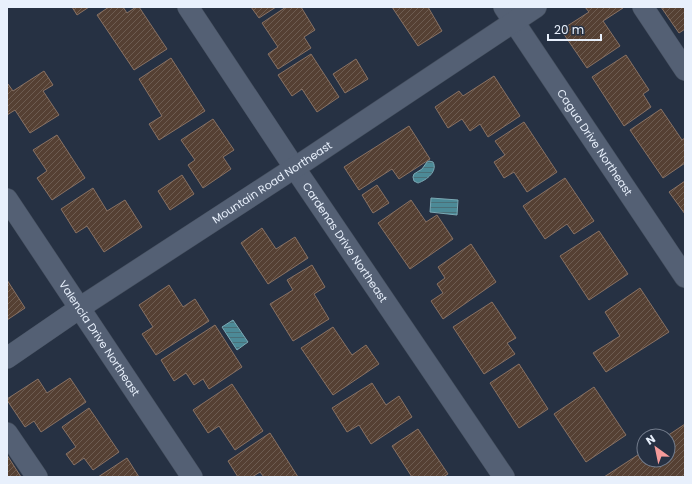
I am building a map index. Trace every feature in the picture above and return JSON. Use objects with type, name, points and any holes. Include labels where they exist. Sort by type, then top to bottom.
[{"type":"street","name":"Cardenas Drive Northeast","points":[[188,7],[294,167],[504,477]]},
{"type":"street","name":"Mountain Road Northeast","points":[[7,358],[294,167],[509,14],[536,7]]},
{"type":"street","points":[[643,7],[685,70]]},
{"type":"street","name":"Cagua Drive Northeast","points":[[509,14],[685,277]]},
{"type":"street","name":"Valencia Drive Northeast","points":[[7,199],[192,477]]},
{"type":"street","points":[[7,433],[37,477]]},
{"type":"shaded area","points":[[429,161],[433,162],[434,165],[431,175],[418,183],[414,181],[414,174],[422,169]]},
{"type":"shaded area","points":[[431,198],[458,200],[457,215],[430,212]]},
{"type":"shaded area","points":[[233,320],[248,342],[237,350],[222,327]]},
{"type":"building","points":[[72,7],[89,7],[77,15]]},
{"type":"building","points":[[109,7],[123,7],[127,13],[136,7],[139,7],[167,49],[134,70],[97,15]]},
{"type":"building","points":[[251,7],[276,7],[259,18]]},
{"type":"building","points":[[286,7],[301,7],[315,30],[304,37],[311,48],[278,69],[268,54],[278,47],[262,23]]},
{"type":"building","points":[[392,7],[428,7],[442,31],[418,46]]},
{"type":"building","points":[[585,7],[623,8],[603,21],[620,46],[587,68],[561,30],[589,12]]},
{"type":"building","points":[[661,7],[685,7],[685,29],[679,33]]},
{"type":"building","points":[[311,54],[339,97],[317,112],[302,89],[292,96],[278,75]]},
{"type":"building","points":[[626,55],[649,90],[643,94],[651,107],[624,126],[592,77]]},
{"type":"building","points":[[171,58],[205,111],[159,140],[149,124],[162,116],[139,79]]},
{"type":"building","points":[[356,59],[368,79],[345,93],[333,74]]},
{"type":"building","points":[[44,71],[53,85],[43,91],[59,115],[30,133],[15,110],[7,115],[7,85],[8,84],[13,91]]},
{"type":"building","points":[[494,76],[520,116],[488,137],[480,124],[470,131],[462,119],[448,128],[435,107],[459,91],[463,96]]},
{"type":"building","points":[[661,109],[682,140],[685,138],[685,163],[663,178],[630,130]]},
{"type":"building","points":[[213,119],[234,150],[223,157],[231,169],[203,188],[188,165],[195,160],[181,140]]},
{"type":"building","points":[[524,122],[557,172],[527,192],[514,172],[504,178],[494,162],[505,155],[495,141]]},
{"type":"building","points":[[409,126],[430,159],[399,179],[392,169],[359,190],[344,167]]},
{"type":"building","points":[[57,135],[85,178],[52,200],[37,178],[47,171],[33,150]]},
{"type":"building","points":[[182,175],[194,194],[170,210],[158,191]]},
{"type":"building","points":[[565,178],[594,221],[574,234],[567,224],[545,239],[523,206]]},
{"type":"building","points":[[685,181],[685,214],[669,192]]},
{"type":"building","points":[[377,185],[389,203],[373,213],[362,195]]},
{"type":"building","points":[[93,188],[107,211],[125,200],[142,227],[104,252],[87,226],[76,233],[61,209]]},
{"type":"building","points":[[411,200],[426,222],[437,215],[453,239],[410,269],[378,223]]},
{"type":"building","points":[[262,228],[276,249],[295,237],[308,258],[268,284],[241,243]]},
{"type":"building","points":[[599,231],[628,274],[589,300],[560,256]]},
{"type":"building","points":[[471,244],[496,282],[443,319],[431,301],[443,293],[437,284],[445,278],[438,267]]},
{"type":"building","points":[[312,265],[325,287],[314,294],[329,319],[293,341],[270,304],[293,290],[287,280]]},
{"type":"building","points":[[7,280],[25,308],[7,320]]},
{"type":"building","points":[[169,285],[183,307],[195,299],[209,321],[156,355],[142,334],[153,327],[139,305]]},
{"type":"building","points":[[640,288],[669,332],[606,372],[593,353],[620,336],[605,312]]},
{"type":"building","points":[[492,302],[516,338],[507,343],[515,354],[484,374],[453,327]]},
{"type":"building","points":[[215,325],[242,367],[209,389],[203,379],[194,385],[186,373],[174,381],[161,360]]},
{"type":"building","points":[[333,327],[352,355],[366,345],[379,364],[333,395],[301,348]]},
{"type":"building","points":[[519,364],[548,409],[519,428],[490,383]]},
{"type":"building","points":[[70,378],[86,402],[41,432],[34,421],[25,427],[7,400],[38,379],[47,393]]},
{"type":"building","points":[[372,383],[386,405],[399,396],[412,417],[371,444],[359,425],[347,432],[332,408]]},
{"type":"building","points":[[232,384],[263,431],[235,450],[219,426],[208,433],[193,410]]},
{"type":"building","points":[[594,387],[626,435],[586,462],[554,414]]},
{"type":"building","points":[[89,408],[119,452],[93,470],[84,458],[74,465],[66,454],[76,447],[62,427]]},
{"type":"building","points":[[685,424],[685,477],[604,477],[636,456],[636,468],[676,468],[676,430]]},
{"type":"building","points":[[418,429],[448,474],[443,477],[412,477],[392,446]]},
{"type":"building","points":[[270,433],[298,477],[264,477],[260,472],[252,477],[238,477],[228,461]]},
{"type":"building","points":[[7,455],[21,477],[7,477]]},
{"type":"building","points":[[127,458],[139,477],[98,477]]}]
